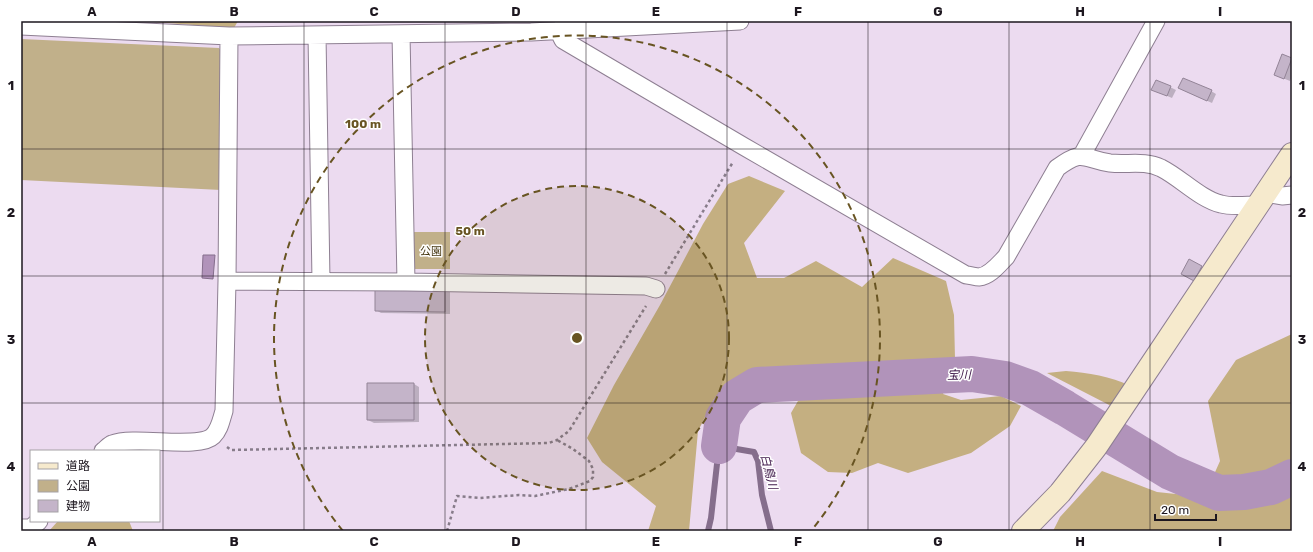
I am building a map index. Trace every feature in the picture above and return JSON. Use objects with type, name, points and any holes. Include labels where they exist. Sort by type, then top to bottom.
[{"type":"street","points":[[21,26],[229,36],[531,32],[740,21]]},
{"type":"street","points":[[1082,155],[1156,21]]},
{"type":"street","points":[[558,30],[563,40],[966,275],[979,277],[989,273],[998,266],[1006,257],[1056,168],[1069,159],[1082,155],[1110,163],[1149,164],[1161,168],[1207,198],[1222,204],[1292,195]]},
{"type":"street","points":[[401,34],[406,282]]},
{"type":"street","points":[[317,35],[321,281]]},
{"type":"street","points":[[104,450],[111,444],[124,441],[200,442],[212,437],[220,426],[224,411],[227,281],[229,36]]},
{"type":"street","points":[[1023,531],[1060,494],[1096,447],[1292,154]]},
{"type":"street","points":[[227,281],[646,286],[656,289]]},
{"type":"path","points":[[212,437],[231,450],[532,444],[549,443],[557,440],[569,431],[579,417],[743,146]]},
{"type":"path","points":[[447,531],[457,496],[479,498],[520,495],[535,496],[569,489],[590,481],[593,477],[593,469],[589,461],[573,449],[557,440]]},
{"type":"green space","points":[[21,39],[219,48],[224,54],[221,190],[21,180]]},
{"type":"green space","name":"公園","points":[[413,232],[450,232],[450,269],[413,269]]},
{"type":"shaded area","points":[[140,21],[238,21],[234,28]]},
{"type":"shaded area","points":[[749,176],[785,191],[744,243],[757,278],[784,278],[816,261],[862,287],[893,258],[946,281],[954,315],[955,359],[943,394],[961,400],[1001,396],[1021,406],[1010,426],[971,453],[908,473],[878,463],[852,473],[828,472],[801,453],[791,413],[802,394],[792,369],[755,373],[714,399],[698,431],[689,531],[648,531],[656,506],[602,462],[587,438],[614,385],[660,305],[703,224],[728,184]]},
{"type":"shaded area","points":[[203,255],[215,255],[213,279],[202,278]]},
{"type":"shaded area","points":[[1292,334],[1292,531],[1053,531],[1060,517],[1102,471],[1157,492],[1204,497],[1220,461],[1208,401],[1236,360]]},
{"type":"shaded area","points":[[1066,371],[1107,377],[1130,386],[1115,408],[1047,373]]},
{"type":"shaded area","points":[[57,522],[129,522],[133,531],[49,531]]},
{"type":"building","points":[[1282,54],[1292,58],[1284,79],[1274,75]]},
{"type":"building","points":[[1183,78],[1212,90],[1207,101],[1178,88]]},
{"type":"building","points":[[1156,80],[1171,86],[1167,96],[1151,90]]},
{"type":"building","points":[[1189,259],[1202,266],[1194,281],[1181,274]]},
{"type":"building","points":[[375,283],[445,284],[445,312],[375,311]]},
{"type":"building","points":[[367,383],[414,383],[414,420],[367,420]]},
{"type":"waterway","name":"宝川","points":[[719,446],[723,418],[737,397],[757,385],[972,374],[1005,379],[1030,388],[1170,472],[1219,493],[1244,492],[1271,487],[1292,477]]},
{"type":"waterway","name":"白鳥川","points":[[708,531],[711,518],[719,446],[754,452],[758,461],[762,495],[771,531]]}]
